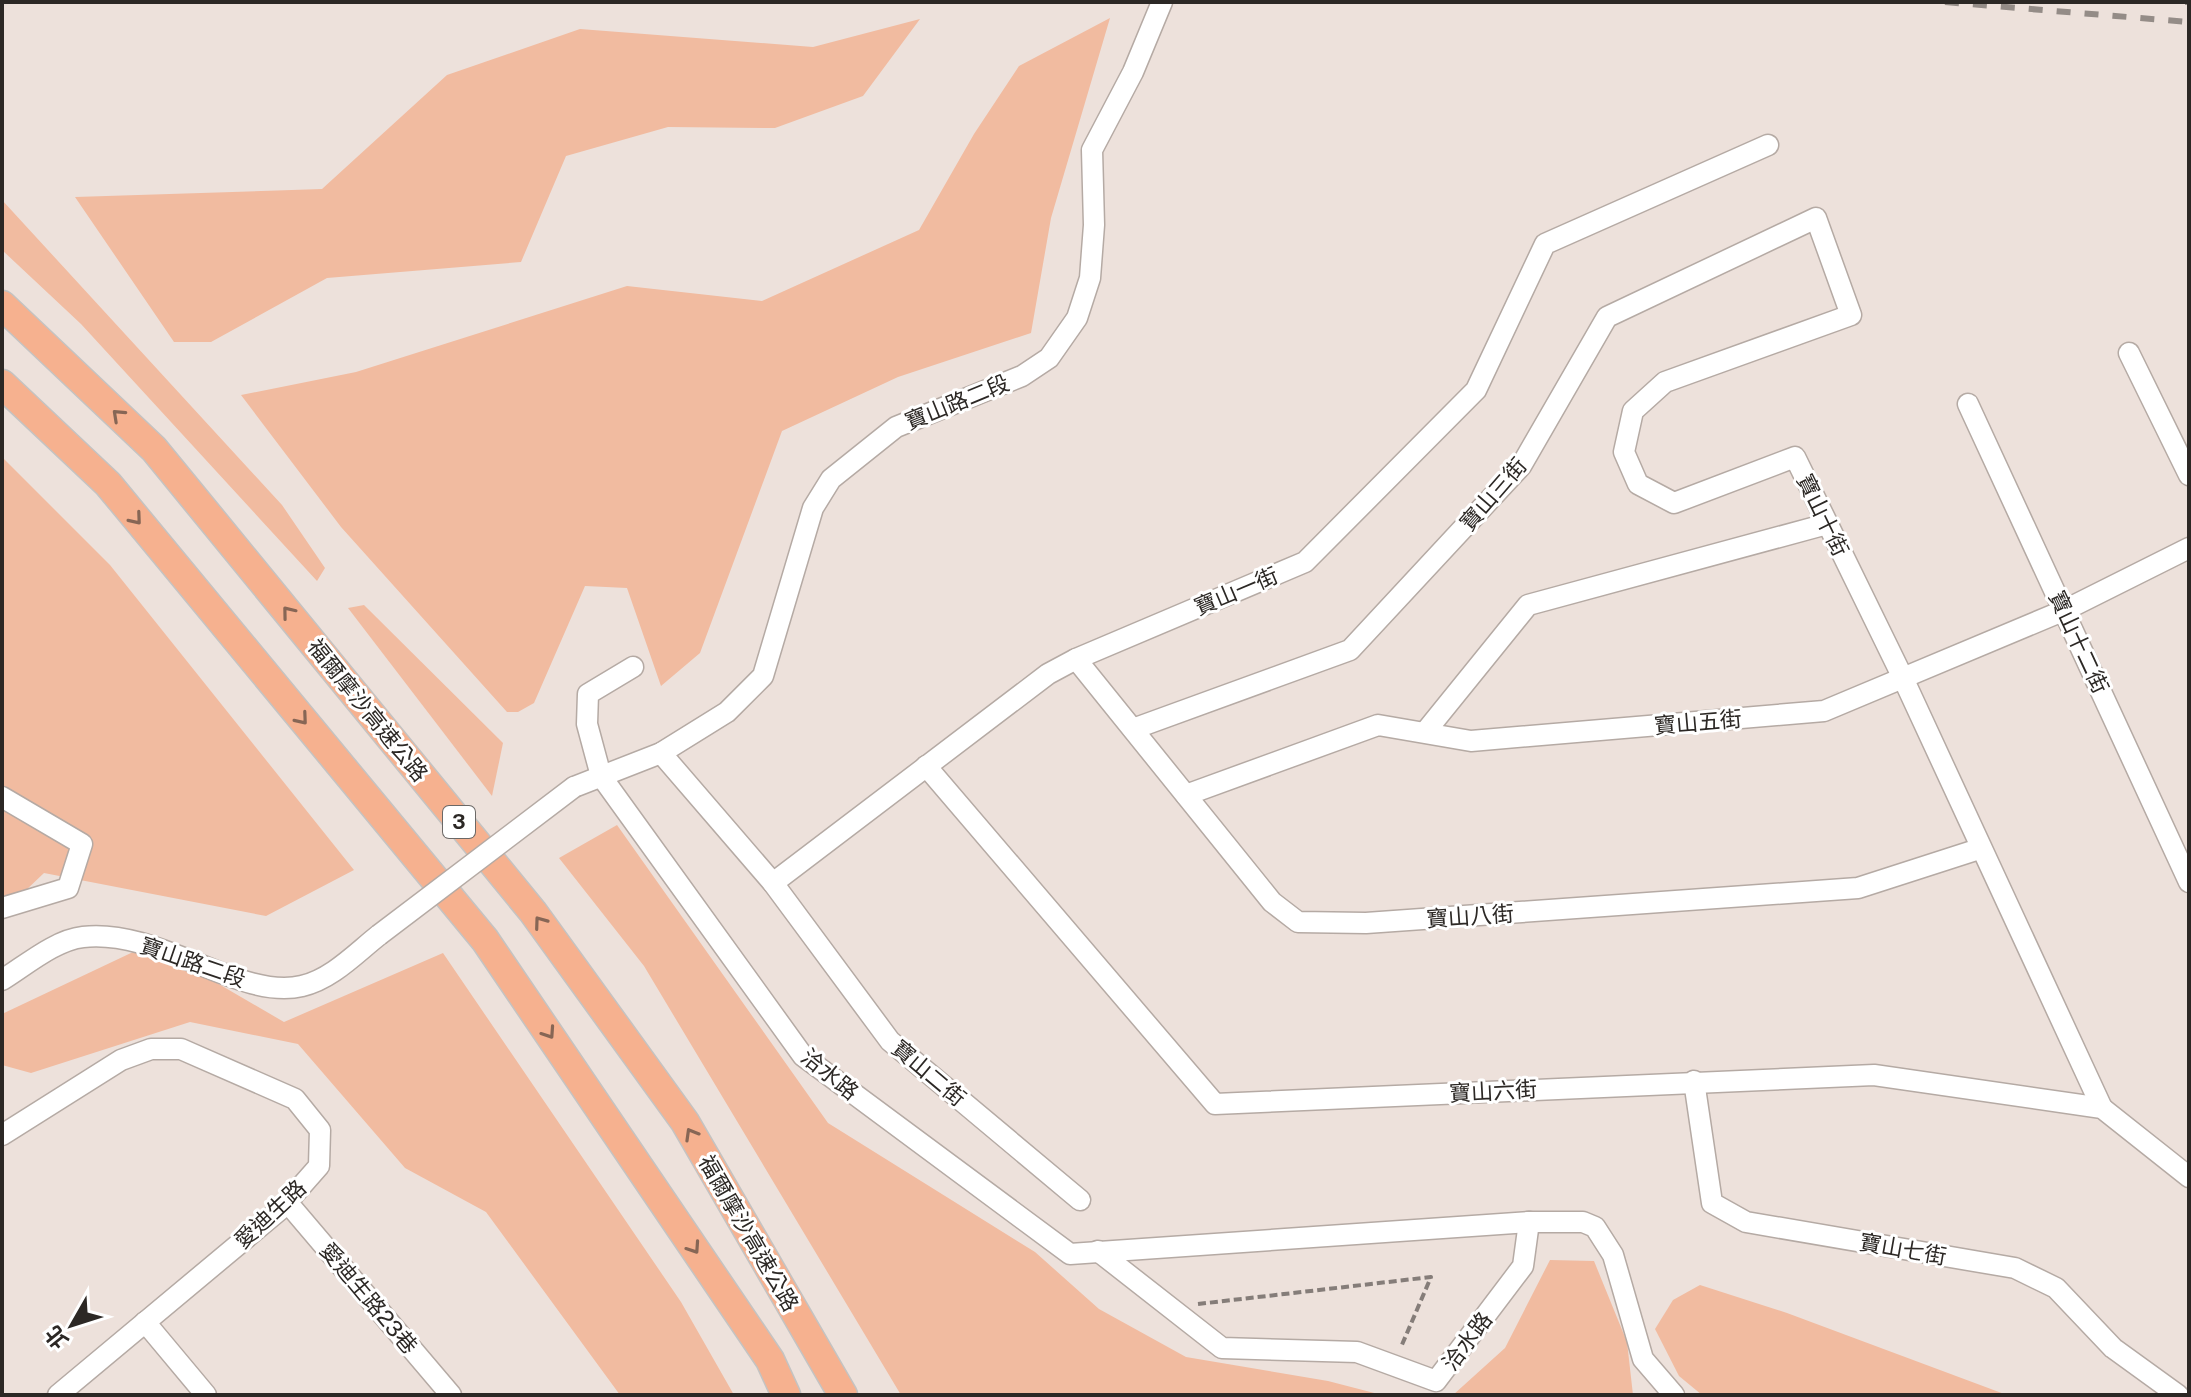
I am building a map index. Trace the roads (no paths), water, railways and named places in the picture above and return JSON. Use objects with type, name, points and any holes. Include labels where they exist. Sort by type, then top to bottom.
[{"type":"highway","name":"福爾摩沙高速公路","points":[[2,305],[154,449],[533,912],[685,1122],[843,1395]]},
{"type":"highway","name":"3","points":[[2,384],[108,484],[485,940],[770,1360],[786,1395]]},
{"type":"street","name":"寶山路二段","points":[[2,980],[47,952],[80,937],[113,936],[156,946],[265,988],[302,986],[329,975],[574,787],[661,753],[727,712],[763,676],[813,508],[831,479],[896,427],[1022,376],[1049,358],[1077,318],[1090,278],[1094,225],[1092,150],[1133,72],[1162,2]]},
{"type":"street","name":"寶山一街","points":[[773,883],[1048,674],[1076,659],[1305,562],[1476,390],[1545,244],[1768,145]]},
{"type":"street","name":"寶山十街","points":[[1816,218],[1851,315],[1665,382],[1633,411],[1624,452],[1638,484],[1674,503],[1795,457],[1903,678],[1979,849],[2102,1108]]},
{"type":"street","name":"寶山三街","points":[[1133,729],[1350,650],[1521,466],[1607,317],[1816,218]]},
{"type":"street","points":[[2129,353],[2189,475]]},
{"type":"street","name":"寶山十二街","points":[[1968,404],[2189,882]]},
{"type":"street","points":[[1426,731],[1528,605],[1827,524]]},
{"type":"street","name":"寶山五街","points":[[1186,795],[1378,725],[1471,741],[1824,711],[2065,610],[2189,548]]},
{"type":"street","name":"寶山八街","points":[[1076,659],[1272,902],[1298,922],[1366,923],[1858,888],[1979,849]]},
{"type":"street","points":[[601,776],[587,724],[588,694],[633,667]]},
{"type":"street","points":[[661,753],[773,883]]},
{"type":"street","name":"寶山六街","points":[[926,766],[1215,1104],[1874,1075],[2102,1108]]},
{"type":"street","name":"洽水路","points":[[601,776],[803,1056],[1070,1254],[1529,1222],[1583,1222],[1595,1227],[1613,1255],[1643,1359],[1674,1395]]},
{"type":"street","points":[[2,797],[82,844],[68,888],[2,908]]},
{"type":"street","name":"寶山二街","points":[[773,883],[890,1041],[1080,1200]]},
{"type":"street","name":"愛迪生路","points":[[2,1135],[121,1060],[151,1049],[181,1049],[295,1099],[320,1130],[319,1166],[287,1202],[58,1395]]},
{"type":"street","name":"寶山七街","points":[[1694,1081],[1712,1203],[1746,1222],[2015,1268],[2056,1288],[2113,1348],[2178,1395]]},
{"type":"street","points":[[2102,1108],[2189,1177]]},
{"type":"street","name":"愛迪生路23巷","points":[[287,1202],[451,1395]]},
{"type":"street","name":"洽水路","points":[[1098,1251],[1222,1348],[1357,1352],[1436,1381],[1523,1266],[1529,1222]]},
{"type":"street","points":[[145,1322],[206,1395]]},
{"type":"railway","points":[[1945,2],[2189,22]]}]
